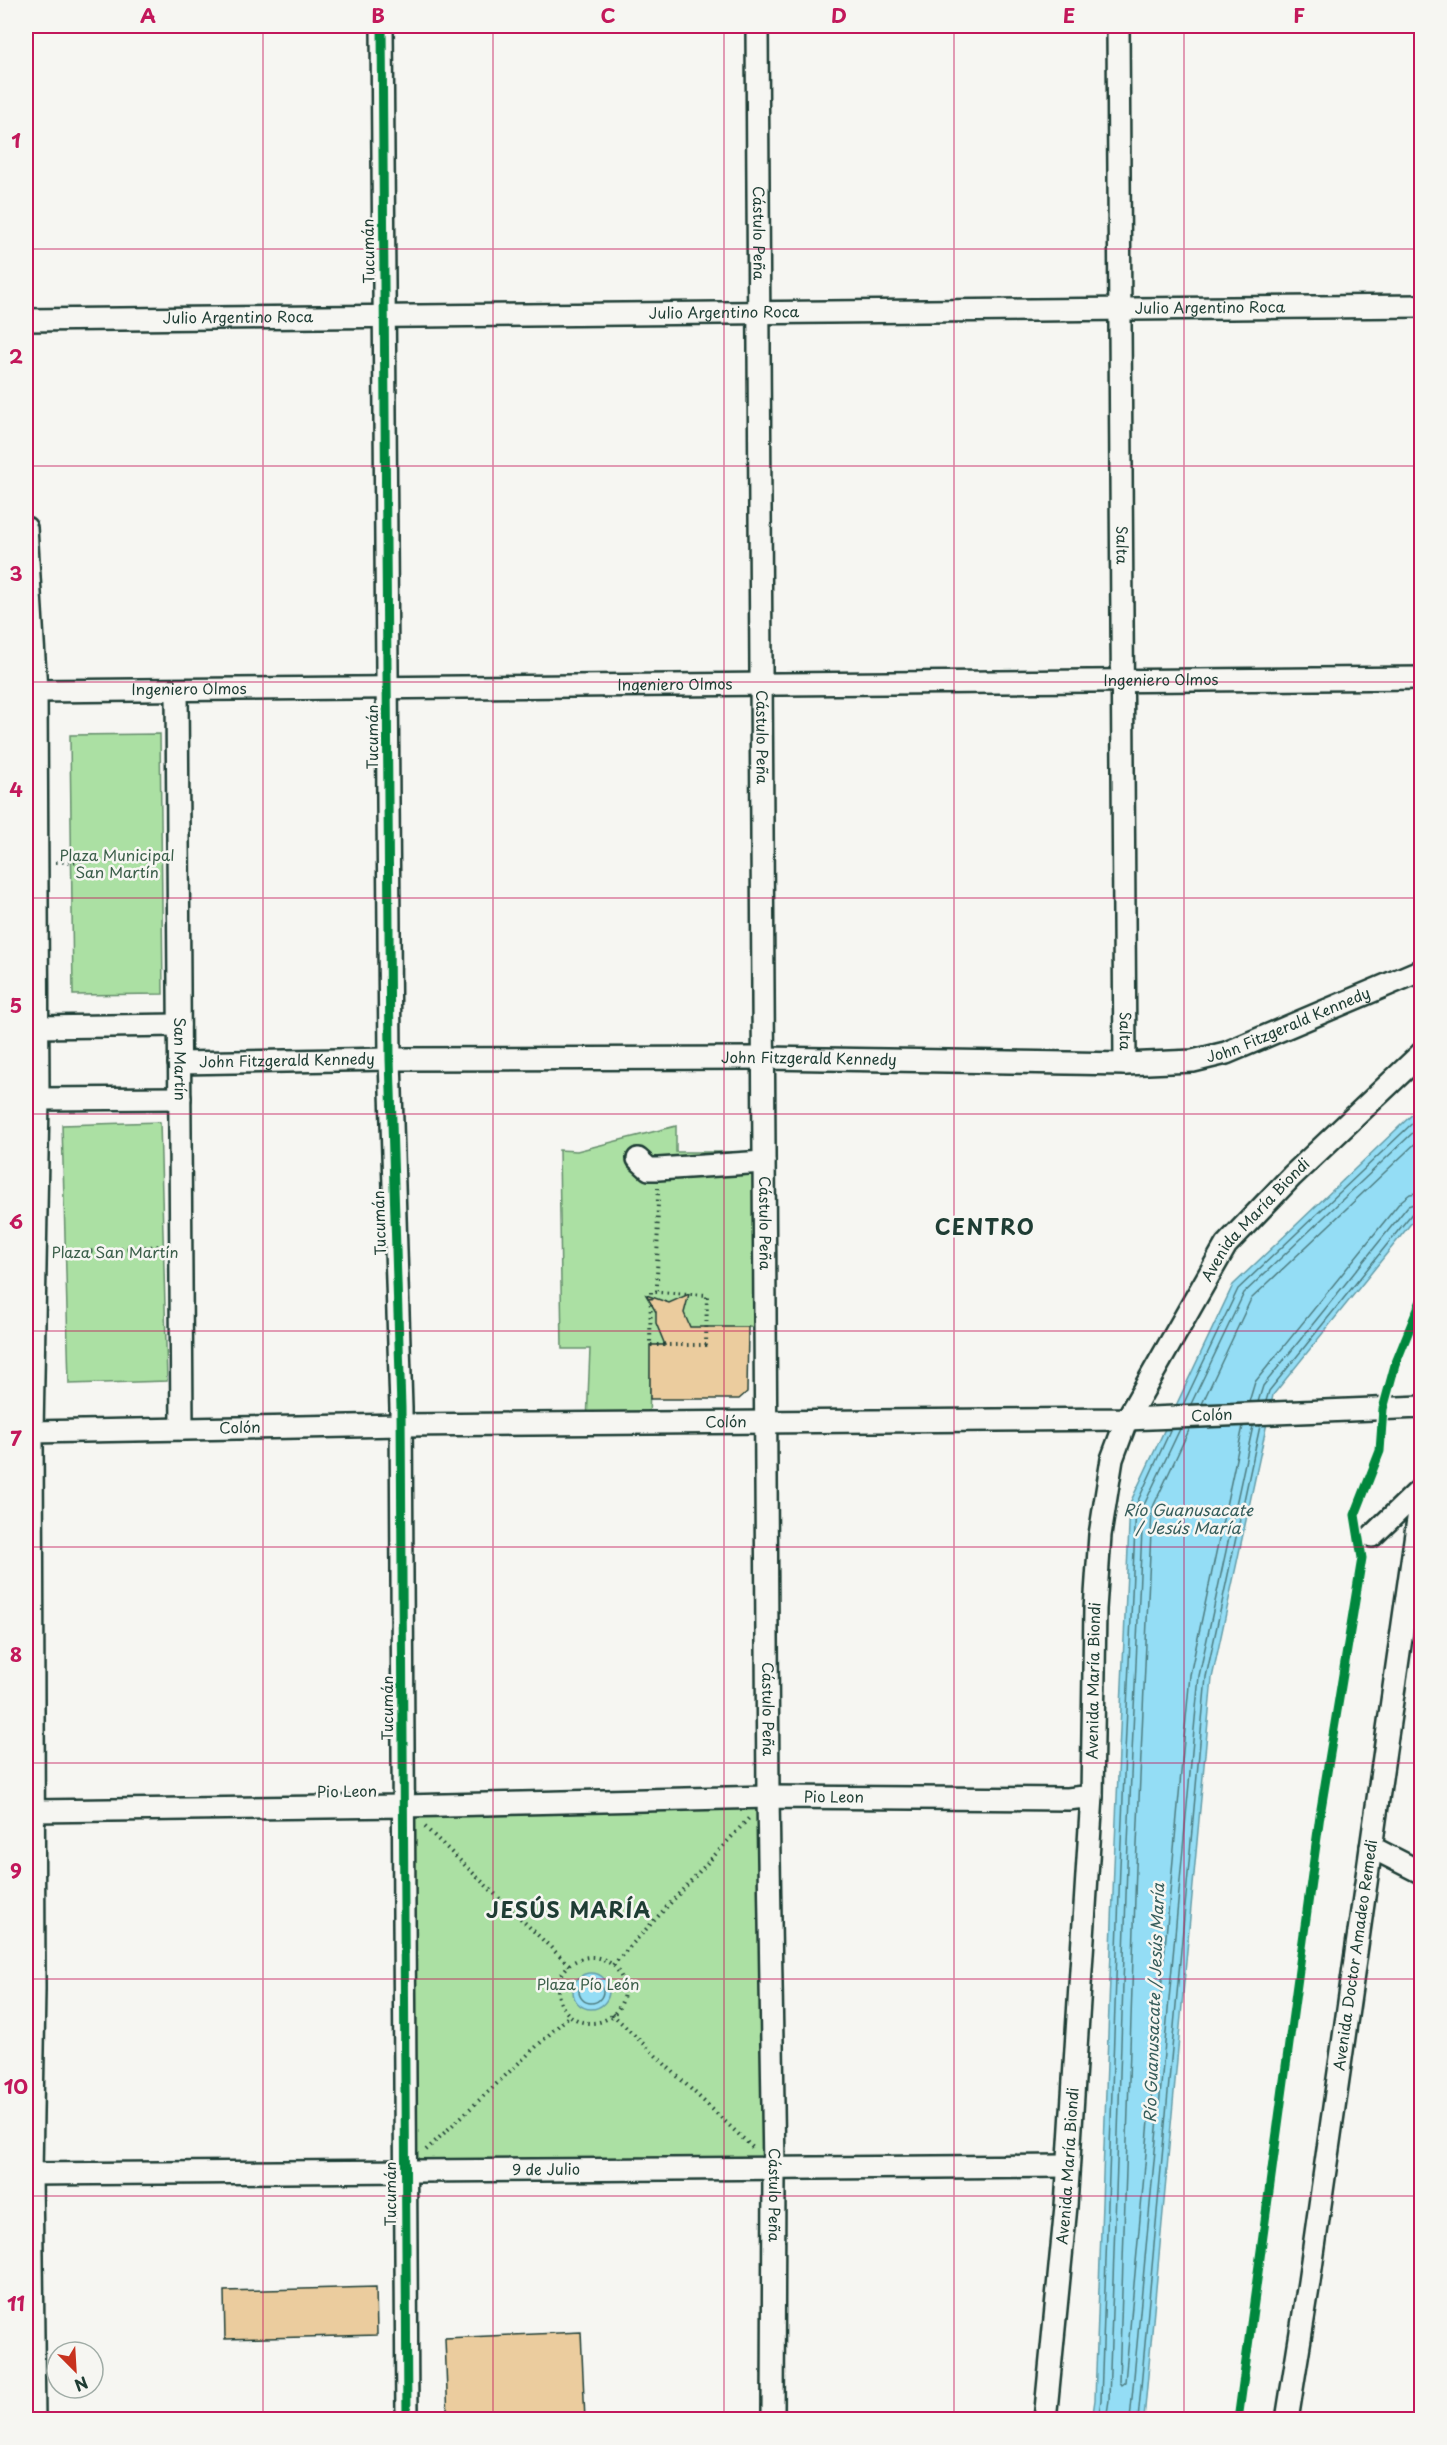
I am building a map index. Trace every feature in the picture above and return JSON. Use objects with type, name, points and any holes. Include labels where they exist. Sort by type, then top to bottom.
[{"type":"street","name":"Tucumán","points":[[382,26],[390,1059],[401,1425],[407,2420]]},
{"type":"street","name":"Cástulo Peña","points":[[757,26],[768,1797],[774,2168],[773,2420]]},
{"type":"street","name":"Salta","points":[[1118,26],[1125,1064]]},
{"type":"street","name":"Julio Argentino Roca","points":[[26,320],[1422,306]]},
{"type":"street","points":[[26,528],[36,691],[38,1099],[33,1255],[34,1811],[28,2174],[34,2420]]},
{"type":"street","name":"Ingeniero Olmos","points":[[36,691],[761,682],[1422,678]]},
{"type":"street","name":"San Martín","points":[[177,690],[182,1429]]},
{"type":"street","name":"John Fitzgerald Kennedy","points":[[179,1064],[390,1059],[764,1058],[1125,1064],[1193,1061],[1226,1053],[1422,970]]},
{"type":"street","points":[[37,1027],[179,1025]]},
{"type":"street","name":"Avenida María Biondi","points":[[1044,2420],[1067,2166],[1092,1796],[1095,1609],[1100,1535],[1112,1459],[1127,1419],[1226,1245],[1240,1227],[1422,1053]]},
{"type":"street","points":[[38,1099],[180,1098]]},
{"type":"street","points":[[638,1159],[649,1169],[764,1162]]},
{"type":"street","name":"Colón","points":[[32,1432],[401,1425],[1127,1419],[1422,1407]]},
{"type":"street","points":[[1372,1536],[1422,1490]]},
{"type":"street","name":"Avenida Doctor Amadeo Remedi","points":[[1287,2420],[1371,1847],[1415,1593],[1422,1490]]},
{"type":"street","name":"Pio Leon","points":[[34,1811],[404,1806],[768,1797],[1068,1799],[1092,1796]]},
{"type":"street","points":[[1371,1847],[1422,1873]]},
{"type":"street","name":"9 de Julio","points":[[28,2174],[406,2169],[1067,2166]]},
{"type":"path","points":[[36,863],[178,859]]},
{"type":"path","points":[[657,1292],[658,1169]]},
{"type":"path","points":[[33,1255],[181,1244]]},
{"type":"path","points":[[651,1292],[657,1292],[707,1295],[706,1345],[650,1345],[651,1292]]},
{"type":"path","points":[[613,1965],[768,1797]]},
{"type":"path","points":[[404,1806],[569,1965]]},
{"type":"path","points":[[593,1957],[613,1965],[623,1985],[623,1995],[612,2014],[592,2023],[582,2022],[570,2015],[559,2000],[558,1990],[559,1979],[569,1965],[582,1958],[593,1957]]},
{"type":"path","points":[[612,2014],[774,2168]]},
{"type":"path","points":[[406,2169],[570,2015]]},
{"type":"green space","name":"Plaza Municipal San Martín","points":[[160,734],[163,994],[73,995],[70,735]]},
{"type":"green space","name":"Plaza San Martín","points":[[160,1122],[167,1381],[69,1384],[62,1125]]},
{"type":"green space","points":[[676,1126],[676,1152],[764,1152],[766,1328],[748,1327],[709,1345],[651,1345],[649,1423],[587,1423],[590,1349],[562,1349],[559,1150],[577,1151]]},
{"type":"green space","name":"Plaza Pío León","points":[[768,1797],[774,2168],[406,2169],[404,1806]]},
{"type":"water","name":"Río Guanusacate / Jesús María","points":[[1421,1106],[1421,1211],[1273,1395],[1212,1678],[1144,2419],[1092,2420],[1095,2400],[1114,1866],[1130,1503],[1233,1285]]},
{"type":"water","points":[[591,1973],[604,1978],[609,1991],[604,2004],[591,2009],[578,2004],[573,1991],[578,1978]]},
{"type":"building","points":[[689,1294],[684,1313],[690,1327],[748,1327],[747,1392],[739,1399],[650,1399],[650,1345],[665,1345],[656,1323],[656,1312],[646,1295],[669,1303]]},
{"type":"building","points":[[376,2287],[377,2335],[225,2339],[224,2291]]},
{"type":"building","points":[[581,2332],[585,2420],[448,2420],[445,2338]]},
{"type":"cycle path","points":[[382,26],[390,1059],[401,1408],[407,2420]]},
{"type":"cycle path","points":[[1238,2420],[1320,1815],[1362,1558],[1355,1515],[1380,1451],[1383,1409],[1395,1365],[1422,1298]]},
{"type":"district","name":"CENTRO","points":[[985,1228]]},
{"type":"district","name":"JESÚS MARÍA","points":[[569,1911]]}]
